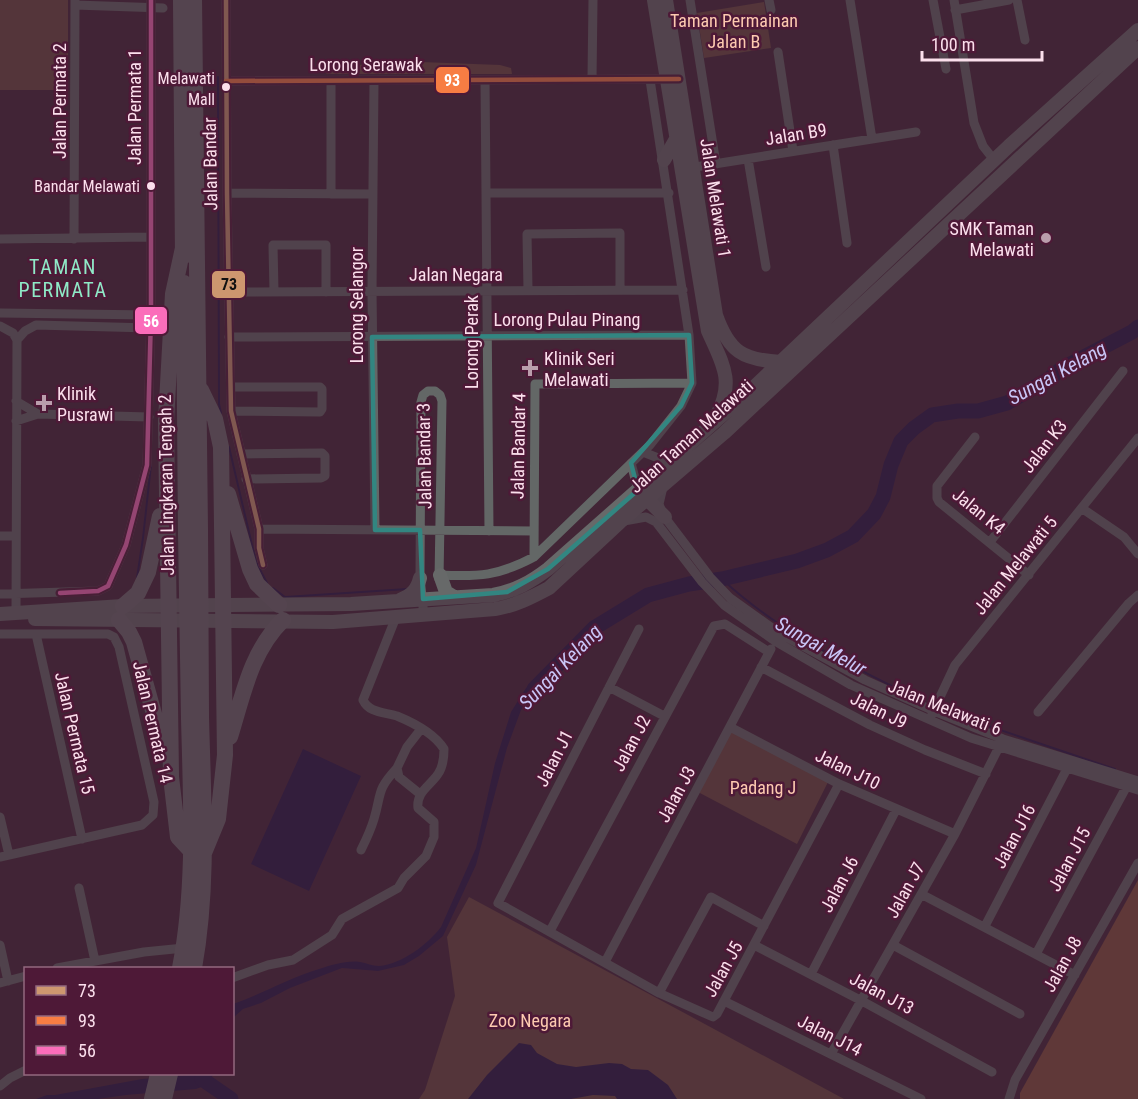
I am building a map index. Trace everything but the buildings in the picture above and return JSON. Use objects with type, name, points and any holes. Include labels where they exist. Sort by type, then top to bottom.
[{"type":"highway","name":"Jalan Lingkaran Tengah 2","points":[[192,2],[181,21],[183,248],[193,532],[198,852],[202,915],[194,967]]},
{"type":"highway","name":"Jalan Lingkaran Tengah 2","points":[[192,2],[198,384],[193,532]]},
{"type":"highway","points":[[183,248],[173,294],[166,421],[171,777],[178,837],[198,852],[218,819],[225,755],[221,447],[215,419],[198,384]]},
{"type":"highway","points":[[222,473],[250,569],[257,584],[281,613],[259,651],[248,676],[225,755]]},
{"type":"highway","points":[[167,487],[148,572],[138,593],[119,621],[134,642],[171,777]]},
{"type":"highway","points":[[168,554],[172,568],[179,576],[198,581],[216,572],[223,552]]},
{"type":"highway","points":[[170,684],[177,653],[185,642],[195,638],[204,640],[217,649],[224,659]]},
{"type":"highway","name":"Jalan Lingkaran Tengah 2","points":[[180,967],[190,889],[198,852]]},
{"type":"highway","points":[[152,1099],[165,1076]]},
{"type":"highway","points":[[164,1099],[165,1076]]},
{"type":"highway","points":[[165,1076],[172,1099]]},
{"type":"main road","name":"Jalan Melawati 1","points":[[654,0],[673,79],[708,331],[724,367],[727,384],[725,400],[711,425]]},
{"type":"main road","name":"Jalan Melawati 1","points":[[666,0],[676,139],[687,168],[720,329],[727,340],[747,357],[758,361],[781,362]]},
{"type":"main road","name":"Jalan Taman Melawati","points":[[0,614],[29,611],[119,621],[169,613],[281,613],[398,601],[494,595],[528,584],[637,496],[668,462],[781,362],[994,160],[1136,35]]},
{"type":"main road","name":"Jalan Taman Melawati","points":[[281,613],[333,622],[440,615],[512,606],[549,588],[620,522],[637,496],[664,485],[723,433],[1138,48]]},
{"type":"main road","points":[[664,160],[676,139]]},
{"type":"main road","points":[[637,496],[665,517]]},
{"type":"main road","points":[[440,575],[446,592],[454,597]]},
{"type":"main road","points":[[398,601],[409,597],[417,589],[420,578]]},
{"type":"street","points":[[163,8],[174,0]]},
{"type":"street","name":"Jalan Bandar","points":[[226,0],[231,411],[259,529],[259,548],[263,566]]},
{"type":"street","points":[[592,0],[592,79]]},
{"type":"street","points":[[690,0],[717,164]]},
{"type":"street","points":[[850,0],[872,139]]},
{"type":"street","points":[[933,0],[946,69]]},
{"type":"street","points":[[994,160],[983,146],[974,123],[955,5],[1009,0]]},
{"type":"street","points":[[1017,0],[1025,40]]},
{"type":"street","points":[[75,3],[151,4],[163,8],[181,21]]},
{"type":"street","name":"Jalan Permata 2","points":[[74,239],[75,3]]},
{"type":"street","name":"Jalan Permata 1","points":[[16,594],[98,591],[108,586],[126,545],[147,465],[151,315],[151,4]]},
{"type":"street","points":[[778,52],[793,152]]},
{"type":"street","name":"Lorong Serawak","points":[[226,81],[673,79]]},
{"type":"street","name":"Lorong Perak","points":[[485,80],[489,531]]},
{"type":"street","points":[[440,575],[478,576],[512,569],[534,557],[643,452],[681,406],[692,383],[683,290],[650,80]]},
{"type":"street","points":[[331,81],[331,194]]},
{"type":"street","name":"Lorong Selangor","points":[[374,81],[372,337],[375,530]]},
{"type":"street","name":"Jalan B9","points":[[687,168],[916,132]]},
{"type":"street","points":[[832,145],[847,243]]},
{"type":"street","points":[[748,159],[766,267]]},
{"type":"street","points":[[487,193],[669,193]]},
{"type":"street","points":[[227,194],[372,194]]},
{"type":"street","points":[[528,290],[527,234],[620,233],[620,290]]},
{"type":"street","points":[[0,239],[150,237]]},
{"type":"street","points":[[274,292],[273,245],[326,245],[326,292]]},
{"type":"street","name":"Jalan Negara","points":[[229,292],[683,290]]},
{"type":"street","points":[[0,313],[151,315]]},
{"type":"street","points":[[17,340],[25,331],[36,325],[150,328]]},
{"type":"street","points":[[0,326],[13,333],[17,340],[16,614]]},
{"type":"street","name":"Lorong Pulau Pinang","points":[[229,337],[689,335]]},
{"type":"street","name":"Jalan K3","points":[[990,542],[1123,371]]},
{"type":"street","name":"Jalan Bandar 4","points":[[534,557],[535,384],[692,383]]},
{"type":"street","points":[[231,387],[320,387],[322,389],[322,409],[320,411],[231,411]]},
{"type":"street","name":"Jalan Bandar 3","points":[[424,616],[420,578],[421,402],[423,395],[428,391],[435,391],[440,395],[442,401],[440,615]]},
{"type":"street","points":[[16,400],[38,414]]},
{"type":"street","points":[[16,421],[38,414],[148,417]]},
{"type":"street","name":"Jalan K4","points":[[975,436],[938,486],[937,498],[1029,575]]},
{"type":"street","name":"Jalan Melawati 5","points":[[932,715],[955,665],[1138,438]]},
{"type":"street","points":[[643,452],[668,462]]},
{"type":"street","points":[[241,454],[322,453],[324,456],[325,476],[321,478],[246,479]]},
{"type":"street","points":[[631,463],[637,496]]},
{"type":"street","points":[[664,485],[659,504],[665,517]]},
{"type":"street","points":[[1083,509],[1124,537],[1138,554]]},
{"type":"street","name":"Jalan Melawati 6","points":[[620,522],[646,517],[656,522],[702,582],[775,641],[851,685],[932,715]]},
{"type":"street","name":"Jalan Melawati 6","points":[[665,517],[727,601],[779,633],[971,738],[1001,743],[1132,782],[1138,790]]},
{"type":"street","points":[[259,529],[534,531]]},
{"type":"street","points":[[0,536],[16,536]]},
{"type":"street","points":[[0,594],[16,594]]},
{"type":"street","points":[[1038,712],[1138,595]]},
{"type":"street","points":[[234,977],[268,965],[293,960],[332,935],[342,919],[398,888],[404,878],[426,856],[434,837],[434,822],[418,808],[420,794],[438,774],[443,762],[444,749],[440,741],[421,729],[396,716],[371,709],[363,700],[396,617]]},
{"type":"street","points":[[0,634],[108,634],[119,621]]},
{"type":"street","name":"Jalan Permata 14","points":[[82,839],[142,825],[153,815],[154,802],[119,647],[119,621]]},
{"type":"street","name":"Jalan J2","points":[[550,931],[714,626],[725,624],[769,652]]},
{"type":"street","name":"Jalan J1","points":[[498,903],[639,628]]},
{"type":"street","name":"Jalan Permata 15","points":[[36,634],[82,839]]},
{"type":"street","name":"Jalan J3","points":[[605,962],[775,641]]},
{"type":"street","name":"Jalan J9","points":[[761,667],[870,725],[986,774]]},
{"type":"street","points":[[609,687],[664,716]]},
{"type":"street","name":"Jalan J10","points":[[730,727],[839,784],[955,834]]},
{"type":"street","points":[[361,850],[375,818],[379,791],[397,768],[407,747],[421,729]]},
{"type":"street","name":"Jalan J7","points":[[831,1054],[955,834],[1001,743]]},
{"type":"street","name":"Jalan J16","points":[[985,926],[1069,764]]},
{"type":"street","points":[[397,768],[399,777],[420,794]]},
{"type":"street","name":"Jalan J15","points":[[1036,954],[1132,782]]},
{"type":"street","name":"Jalan J5","points":[[498,903],[659,993],[713,1017],[717,1014],[839,784]]},
{"type":"street","name":"Jalan J6","points":[[811,974],[896,810]]},
{"type":"street","points":[[0,817],[4,856],[82,839]]},
{"type":"street","name":"Jalan J8","points":[[1009,1099],[1015,1080],[1138,863]]},
{"type":"street","points":[[79,888],[95,961]]},
{"type":"street","points":[[921,894],[1075,975]]},
{"type":"street","points":[[659,993],[711,897],[764,926]]},
{"type":"street","points":[[0,945],[4,982],[24,977]]},
{"type":"street","name":"Jalan J13","points":[[754,945],[992,1072]]},
{"type":"street","points":[[893,945],[1020,1014]]},
{"type":"street","points":[[66,967],[144,952],[184,948]]},
{"type":"street","name":"Jalan J14","points":[[724,1001],[921,1099]]},
{"type":"street","points":[[0,1086],[24,1071]]},
{"type":"highlighted area","points":[[689,335],[692,383],[681,406],[631,463],[638,490],[548,569],[507,592],[423,599],[420,530],[375,530],[372,337]]},
{"type":"green space","points":[[0,0],[68,0],[68,90],[0,90]]},
{"type":"green space","name":"Taman Permainan Jalan B","points":[[764,2],[771,48],[704,58],[697,13]]},
{"type":"green space","points":[[421,62],[500,65],[511,68],[512,74],[327,74],[325,72],[328,67],[336,66]]},
{"type":"green space","name":"Padang J","points":[[730,730],[828,782],[797,844],[698,792]]},
{"type":"green space","name":"Zoo Negara","points":[[469,897],[844,1099],[419,1099],[425,1090],[455,996],[447,937]]},
{"type":"shaded area","points":[[544,674],[549,677],[521,710],[507,748],[476,865],[443,936],[404,965],[378,971],[342,968],[243,1009],[234,1017],[234,1004],[297,977],[345,962],[379,966],[396,962],[421,947],[435,934],[441,927],[476,848],[495,763],[511,712],[526,688]]},
{"type":"shaded area","points":[[303,749],[361,776],[309,891],[251,864]]},
{"type":"shaded area","points":[[1138,880],[1138,1099],[1020,1099],[1020,1093]]},
{"type":"shaded area","points":[[519,1043],[531,1045],[537,1053],[557,1064],[576,1067],[609,1063],[622,1064],[631,1069],[648,1070],[668,1085],[677,1099],[617,1099],[615,1096],[593,1095],[571,1099],[468,1099],[487,1075]]},
{"type":"shaded area","points":[[213,1075],[204,1086],[196,1089],[98,1099],[36,1099],[47,1095],[142,1079]]},
{"type":"waterway","points":[[218,77],[219,404],[221,413]]},
{"type":"waterway","name":"Sungai Kelang","points":[[534,689],[594,628],[648,595],[797,561],[827,550],[853,536],[874,514],[883,497],[891,465],[901,441],[914,428],[932,415],[978,411],[1007,403],[1049,379],[1061,369],[1138,327]]},
{"type":"waterway","points":[[229,447],[256,562],[267,583]]},
{"type":"waterway","points":[[137,578],[151,465]]},
{"type":"waterway","name":"Sungai Melur","points":[[722,579],[742,597],[786,629],[906,693]]},
{"type":"waterway","points":[[273,588],[285,597],[407,589]]},
{"type":"waterway","name":"Sungai Melur","points":[[962,717],[1115,769]]},
{"type":"waterway","points":[[202,1079],[231,1099]]},
{"type":"transit line","name":"56","points":[[60,593],[98,591],[108,586],[126,545],[147,465],[151,315],[151,0]]},
{"type":"transit line","name":"73","points":[[226,0],[231,411],[259,529],[259,548],[263,565]]},
{"type":"transit line","name":"93","points":[[226,81],[679,79]]},
{"type":"place","name":"Melawati Mall","points":[[226,87]]},
{"type":"place","name":"Bandar Melawati","points":[[151,186]]},
{"type":"place","name":"SMK Taman Melawati","points":[[1046,238]]},
{"type":"place","name":"Klinik Seri Melawati","points":[[530,368]]},
{"type":"place","name":"Klinik Pusrawi","points":[[44,403]]},
{"type":"district","name":"TAMAN PERMATA","points":[[63,278]]}]
